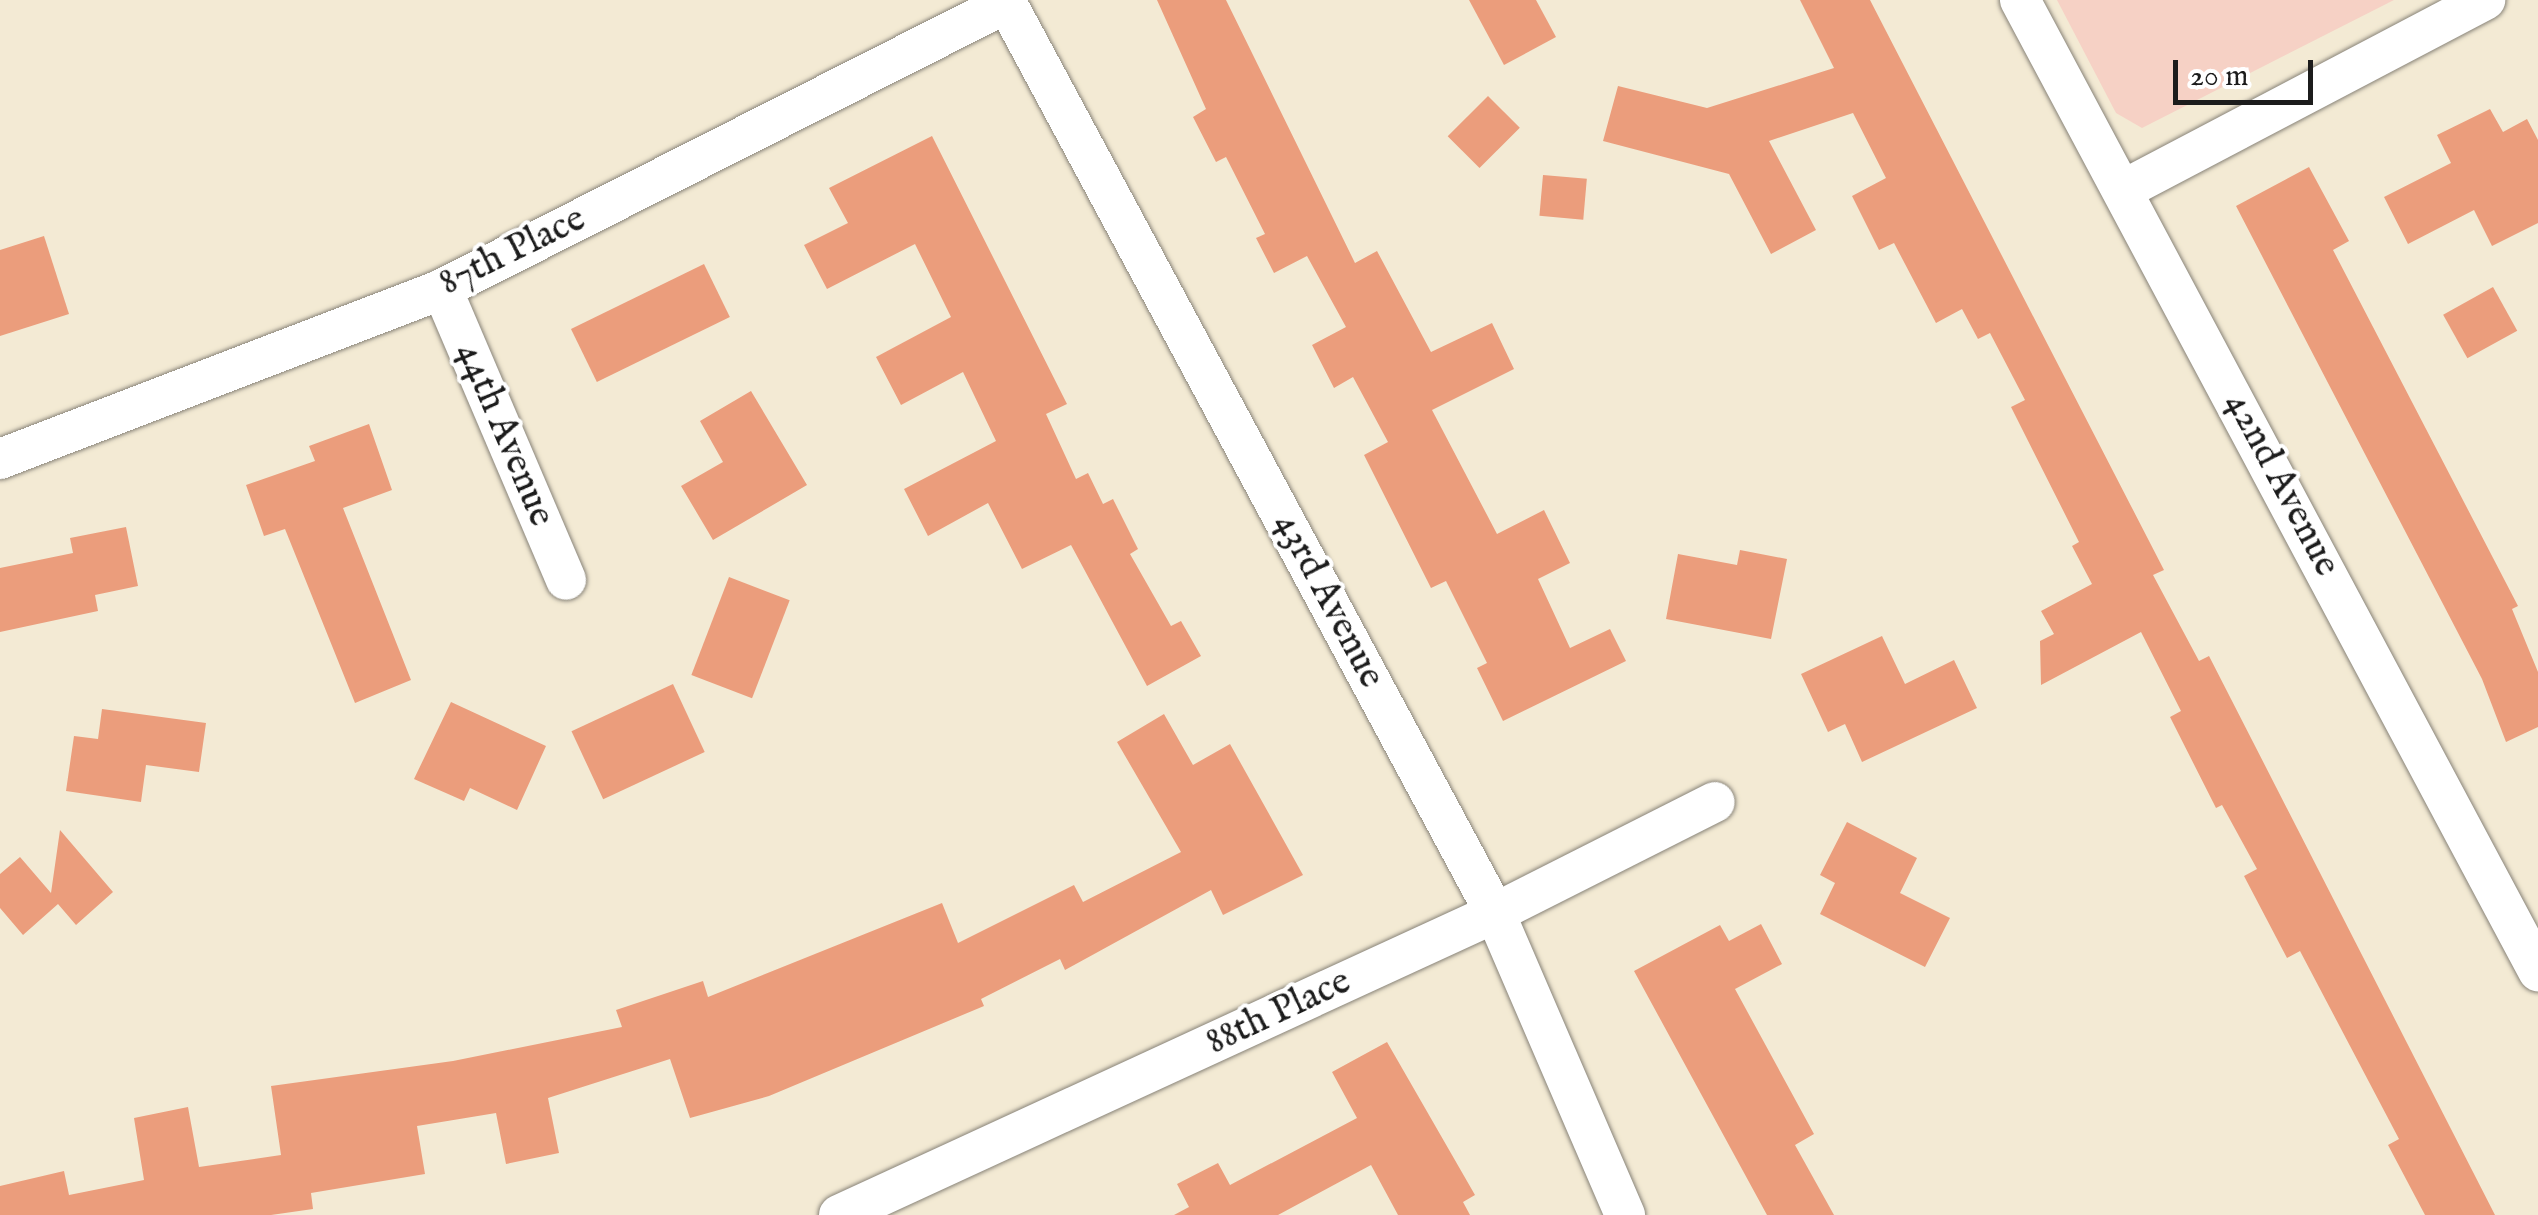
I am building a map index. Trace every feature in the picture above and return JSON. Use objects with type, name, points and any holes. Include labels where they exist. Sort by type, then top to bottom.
[{"type":"street","name":"42nd Avenue","points":[[2020,0],[2125,189],[2538,972]]},
{"type":"street","points":[[2125,189],[2484,0]]},
{"type":"street","name":"87th Place","points":[[0,460],[442,289],[1006,2]]},
{"type":"street","name":"43rd Avenue","points":[[1006,2],[1495,913],[1625,1215]]},
{"type":"street","name":"44th Avenue","points":[[442,289],[566,580]]},
{"type":"street","name":"88th Place","points":[[838,1215],[1495,913],[1715,802]]},
{"type":"shaded area","points":[[2057,0],[2394,0],[2142,128],[2116,113]]},
{"type":"building","points":[[1157,0],[1226,0],[1355,263],[1377,251],[1431,352],[1492,323],[1514,369],[1432,410],[1497,534],[1544,510],[1570,563],[1538,579],[1570,648],[1610,629],[1626,661],[1503,721],[1477,668],[1487,663],[1446,581],[1431,588],[1364,455],[1388,442],[1353,377],[1334,388],[1312,345],[1346,327],[1307,256],[1274,273],[1256,238],[1265,234],[1226,157],[1216,162],[1193,117],[1206,109]]},
{"type":"building","points":[[1469,0],[1536,0],[1556,37],[1504,65]]},
{"type":"building","points":[[1800,0],[1870,0],[2164,570],[2153,575],[2199,661],[2209,656],[2495,1215],[2425,1215],[2388,1145],[2399,1139],[2300,951],[2287,958],[2244,876],[2257,869],[2222,805],[2216,808],[2170,717],[2181,711],[2141,632],[2041,685],[2040,641],[2054,634],[2041,611],[2092,584],[2072,546],[2079,542],[2011,407],[2025,400],[1990,333],[1978,339],[1962,309],[1936,323],[1894,243],[1879,250],[1852,196],[1886,178],[1853,113],[1769,141],[1816,230],[1771,254],[1729,174],[1603,141],[1618,86],[1707,108],[1834,68]]},
{"type":"building","points":[[1488,96],[1520,128],[1480,168],[1448,136]]},
{"type":"building","points":[[2490,109],[2503,132],[2527,119],[2538,140],[2538,223],[2492,246],[2474,210],[2408,244],[2384,197],[2451,163],[2437,135]]},
{"type":"building","points":[[932,136],[1067,404],[1046,414],[1076,479],[1088,473],[1103,504],[1113,499],[1138,549],[1130,554],[1171,626],[1181,621],[1201,656],[1147,686],[1071,545],[1022,569],[988,503],[928,536],[904,489],[996,441],[963,372],[901,405],[876,357],[951,317],[915,244],[827,289],[804,245],[848,223],[829,188]]},
{"type":"building","points":[[2309,167],[2349,241],[2333,250],[2518,606],[2512,609],[2538,672],[2538,727],[2506,742],[2482,679],[2236,206]]},
{"type":"building","points":[[1543,175],[1587,179],[1583,220],[1539,216]]},
{"type":"building","points":[[44,236],[69,314],[0,336],[0,250]]},
{"type":"building","points":[[704,264],[730,317],[597,382],[571,329]]},
{"type":"building","points":[[2493,287],[2517,331],[2467,358],[2443,315]]},
{"type":"building","points":[[751,391],[807,485],[713,540],[681,486],[723,462],[700,421]]},
{"type":"building","points":[[369,424],[392,490],[343,508],[411,680],[355,703],[285,529],[264,536],[246,485],[315,461],[309,446]]},
{"type":"building","points":[[126,527],[138,586],[95,595],[98,611],[0,632],[0,568],[73,553],[70,538]]},
{"type":"building","points":[[1740,550],[1787,559],[1771,639],[1666,619],[1678,554],[1737,565]]},
{"type":"building","points":[[729,577],[790,600],[752,698],[691,675]]},
{"type":"building","points":[[1882,636],[1905,684],[1954,660],[1977,708],[1862,762],[1845,724],[1828,732],[1801,674]]},
{"type":"building","points":[[673,684],[705,752],[603,799],[571,731]]},
{"type":"building","points":[[451,702],[546,746],[517,810],[470,788],[464,801],[414,779]]},
{"type":"building","points":[[102,709],[206,723],[199,772],[146,765],[141,802],[66,791],[74,736],[98,739]]},
{"type":"building","points":[[1164,714],[1193,765],[1230,744],[1303,875],[1223,915],[1211,890],[1065,970],[1060,959],[981,999],[984,1006],[769,1096],[690,1118],[670,1059],[548,1098],[559,1153],[506,1164],[496,1113],[417,1126],[425,1174],[311,1193],[313,1209],[271,1215],[0,1215],[0,1186],[64,1171],[69,1195],[144,1180],[134,1118],[188,1107],[199,1167],[281,1155],[271,1086],[453,1061],[622,1027],[616,1010],[703,981],[708,997],[942,903],[958,943],[1074,885],[1083,902],[1181,852],[1117,742]]},
{"type":"building","points":[[1847,822],[1917,858],[1900,893],[1950,918],[1925,967],[1820,914],[1835,883],[1820,875]]},
{"type":"building","points":[[60,830],[113,892],[76,925],[58,904],[23,935],[0,908],[0,874],[20,857],[51,893]]},
{"type":"building","points":[[1761,924],[1782,964],[1735,989],[1814,1134],[1795,1145],[1834,1215],[1767,1215],[1634,971],[1720,925],[1729,941]]},
{"type":"building","points":[[1387,1042],[1475,1195],[1463,1202],[1470,1215],[1398,1215],[1371,1165],[1278,1215],[1174,1215],[1189,1207],[1177,1184],[1218,1163],[1230,1185],[1357,1118],[1332,1072]]}]
